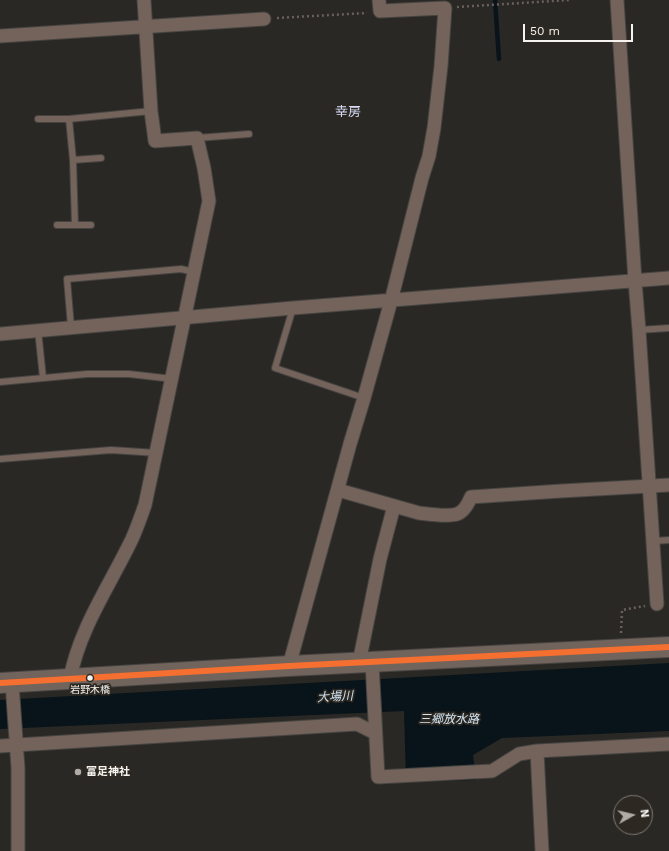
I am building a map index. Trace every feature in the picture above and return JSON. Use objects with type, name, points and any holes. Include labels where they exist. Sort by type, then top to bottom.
[{"type":"main road","points":[[8,686],[70,679],[289,666],[368,667],[620,649],[669,647]]},
{"type":"street","points":[[70,679],[73,661],[97,605],[132,538],[145,505],[173,379],[209,201],[204,168],[197,138],[155,141],[151,111],[144,0]]},
{"type":"street","points":[[617,0],[658,604]]},
{"type":"street","points":[[289,666],[391,301],[429,156],[433,135],[446,8],[379,5]]},
{"type":"street","points":[[0,36],[264,19]]},
{"type":"street","points":[[0,334],[293,308],[669,278]]},
{"type":"street","points":[[338,490],[419,513],[432,515],[458,514],[466,507],[471,498],[669,485]]},
{"type":"street","points":[[394,506],[380,559],[368,667],[374,718],[378,777],[492,771],[519,754],[537,751],[669,744]]},
{"type":"street","points":[[8,686],[18,768],[18,851]]},
{"type":"street","points":[[0,746],[16,742],[356,724],[375,733]]},
{"type":"street","points":[[537,751],[542,851]]},
{"type":"lane","points":[[38,119],[69,119],[151,111]]},
{"type":"lane","points":[[69,119],[73,160],[75,225]]},
{"type":"lane","points":[[197,138],[249,134]]},
{"type":"lane","points":[[73,160],[101,158]]},
{"type":"lane","points":[[57,225],[91,225]]},
{"type":"lane","points":[[71,328],[67,279],[181,269],[194,272]]},
{"type":"lane","points":[[293,308],[275,368],[364,398]]},
{"type":"lane","points":[[639,330],[669,328]]},
{"type":"lane","points":[[38,330],[43,378]]},
{"type":"lane","points":[[0,382],[87,374],[122,374],[173,379]]},
{"type":"lane","points":[[0,458],[110,450],[157,453]]},
{"type":"lane","points":[[654,541],[669,540]]},
{"type":"path","points":[[446,8],[568,0]]},
{"type":"path","points":[[264,19],[374,13],[379,5]]},
{"type":"path","points":[[620,649],[622,610],[658,604]]},
{"type":"water","name":"三郷放水路","points":[[669,663],[669,731],[502,738],[473,755],[476,780],[406,782],[404,711],[0,729],[0,700]]},
{"type":"waterway","points":[[495,0],[499,59]]},
{"type":"transit line","points":[[0,683],[289,666],[669,647]]},
{"type":"place","name":"岩野木橋","points":[[90,678]]},
{"type":"place","name":"富足神社","points":[[78,772]]},
{"type":"district","name":"幸房","points":[[348,112]]},
{"type":"water label","name":"大場川","points":[[335,697]]}]
